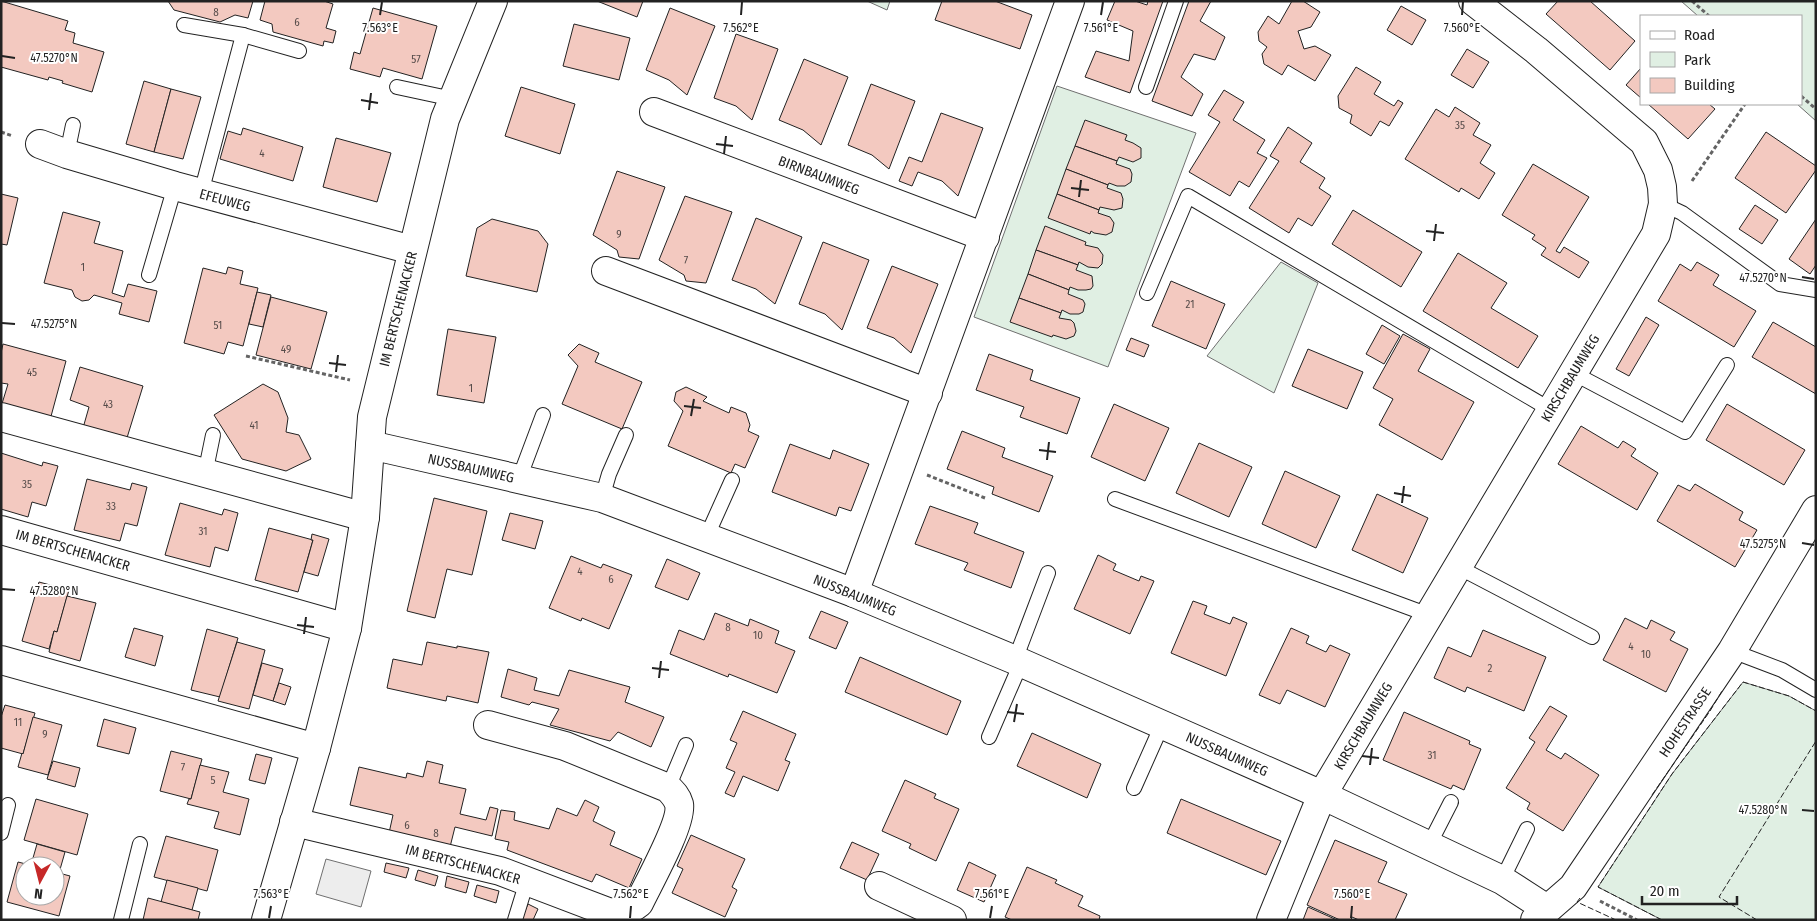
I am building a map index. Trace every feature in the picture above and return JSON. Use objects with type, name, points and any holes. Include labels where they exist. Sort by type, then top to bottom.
[{"type":"street","name":"IM BERTSCHENACKER","points":[[266,920],[316,748],[347,628],[365,516],[372,417],[378,387],[445,119],[493,1]]},
{"type":"street","points":[[854,593],[1070,1]]},
{"type":"street","points":[[1473,1],[1536,50],[1644,142],[1658,170],[1662,196]]},
{"type":"street","name":"BIRNBAUMWEG","points":[[654,112],[984,237]]},
{"type":"street","name":"EFEUWEG","points":[[40,144],[67,154],[175,186],[412,250]]},
{"type":"street","name":"KIRSCHBAUMWEG","points":[[1322,795],[1656,234],[1662,196]]},
{"type":"street","points":[[606,272],[928,393]]},
{"type":"street","points":[[1,417],[365,516]]},
{"type":"street","name":"NUSSBAUMWEG","points":[[370,445],[602,498],[854,593],[1018,662],[1322,795],[1502,880],[1541,914]]},
{"type":"street","name":"HOHESTRASSE","points":[[1541,914],[1573,887],[1732,652],[1816,510]]},
{"type":"street","name":"IM BERTSCHENACKER","points":[[1,530],[347,628]]},
{"type":"street","points":[[1,660],[316,748]]},
{"type":"street","points":[[488,725],[565,746],[668,788]]},
{"type":"street","name":"IM BERTSCHENACKER","points":[[294,822],[500,871],[608,912],[619,913],[632,909],[639,903],[674,829],[679,814],[679,805],[675,795],[668,788]]},
{"type":"street","points":[[1271,920],[1322,795]]},
{"type":"street","points":[[879,886],[952,920]]},
{"type":"lane","points":[[1146,87],[1176,1]]},
{"type":"lane","points":[[184,25],[243,35],[299,51]]},
{"type":"lane","points":[[201,193],[243,35]]},
{"type":"lane","points":[[397,87],[453,99]]},
{"type":"lane","points":[[67,154],[73,125]]},
{"type":"lane","points":[[149,274],[175,186]]},
{"type":"lane","points":[[1147,293],[1188,196],[1551,410]]},
{"type":"lane","points":[[1662,196],[1682,213],[1780,284],[1816,290]]},
{"type":"lane","points":[[1573,373],[1685,432],[1727,364]]},
{"type":"lane","points":[[519,479],[543,416]]},
{"type":"lane","points":[[205,474],[213,434]]},
{"type":"lane","points":[[602,498],[609,474],[626,435]]},
{"type":"lane","points":[[706,538],[732,480]]},
{"type":"lane","points":[[1115,499],[1429,615]]},
{"type":"lane","points":[[1458,567],[1592,638]]},
{"type":"lane","points":[[989,737],[1018,662],[1048,573]]},
{"type":"lane","points":[[1732,652],[1782,670],[1816,690]]},
{"type":"lane","points":[[1134,788],[1162,725]]},
{"type":"lane","points":[[668,788],[686,745]]},
{"type":"lane","points":[[1429,845],[1451,802]]},
{"type":"lane","points":[[1,833],[8,805]]},
{"type":"lane","points":[[1502,880],[1527,828]]},
{"type":"lane","points":[[121,920],[140,844]]},
{"type":"lane","points":[[515,920],[526,881]]},
{"type":"path","points":[[1692,1],[1708,15]]},
{"type":"path","points":[[1802,97],[1816,109]]},
{"type":"path","points":[[1662,196],[1692,181],[1744,105]]},
{"type":"path","points":[[246,356],[378,387]]},
{"type":"path","points":[[901,465],[985,498]]},
{"type":"path","points":[[1573,887],[1637,920]]},
{"type":"green space","points":[[867,1],[890,1],[887,10]]},
{"type":"green space","points":[[1681,1],[1816,1],[1816,121],[1798,105],[1802,105],[1802,15],[1697,15]]},
{"type":"green space","points":[[1057,86],[1196,133],[1108,367],[974,317]]},
{"type":"green space","points":[[1281,262],[1318,283],[1274,393],[1207,356]]},
{"type":"green space","points":[[1743,682],[1789,696],[1816,711],[1816,920],[1662,920],[1598,887],[1672,774]]},
{"type":"shaded area","points":[[326,859],[371,871],[361,907],[316,894]]},
{"type":"building","points":[[1,1],[68,21],[65,30],[75,33],[73,43],[104,52],[92,92],[49,77],[48,80],[1,67]]},
{"type":"building","points":[[168,1],[253,1],[248,18],[235,15],[220,22],[174,10]]},
{"type":"building","points":[[265,1],[324,1],[333,4],[326,28],[336,31],[333,43],[324,41],[323,46],[273,32],[272,24],[260,20]]},
{"type":"building","points":[[597,1],[643,1],[637,17]]},
{"type":"building","points":[[942,1],[995,1],[1032,15],[1020,49],[935,20]]},
{"type":"building","points":[[1115,1],[1135,1],[1147,5],[1148,1],[1163,1],[1130,93],[1085,77],[1096,51],[1129,61],[1133,31],[1107,20]]},
{"type":"building","points":[[1189,1],[1211,1],[1200,21],[1225,37],[1215,60],[1194,54],[1181,77],[1203,94],[1192,116],[1152,101]]},
{"type":"building","points":[[1292,1],[1303,1],[1320,12],[1311,27],[1298,31],[1304,49],[1315,46],[1331,55],[1315,81],[1288,65],[1282,75],[1264,64],[1262,54],[1267,47],[1259,41],[1258,32],[1268,16],[1279,24]]},
{"type":"building","points":[[1558,1],[1590,1],[1635,41],[1610,70],[1546,14]]},
{"type":"building","points":[[1401,6],[1426,20],[1412,45],[1387,30]]},
{"type":"building","points":[[373,8],[437,26],[422,79],[383,68],[380,77],[350,69],[354,52],[360,54]]},
{"type":"building","points":[[670,8],[715,26],[687,95],[669,80],[646,70]]},
{"type":"building","points":[[574,24],[630,38],[619,80],[563,66]]},
{"type":"building","points":[[736,34],[778,49],[752,120],[736,106],[714,98]]},
{"type":"building","points":[[1467,49],[1489,62],[1473,88],[1451,75]]},
{"type":"building","points":[[804,59],[848,77],[821,145],[803,130],[779,120]]},
{"type":"building","points":[[1356,67],[1381,82],[1374,94],[1394,106],[1398,100],[1403,103],[1389,126],[1380,121],[1371,136],[1350,123],[1352,115],[1339,108],[1338,96]]},
{"type":"building","points":[[1640,69],[1640,97],[1626,85]]},
{"type":"building","points":[[144,81],[171,89],[154,152],[126,144]]},
{"type":"building","points":[[871,84],[915,101],[889,169],[872,155],[848,145]]},
{"type":"building","points":[[521,87],[575,104],[560,154],[505,136]]},
{"type":"building","points":[[171,89],[201,97],[183,159],[154,152]]},
{"type":"building","points":[[1224,90],[1244,102],[1233,120],[1265,140],[1257,153],[1267,158],[1249,187],[1239,181],[1230,196],[1189,172],[1220,122],[1208,115]]},
{"type":"building","points":[[1649,105],[1710,105],[1715,109],[1688,139]]},
{"type":"building","points":[[1455,107],[1480,123],[1473,135],[1491,145],[1480,163],[1495,173],[1479,199],[1461,188],[1459,192],[1405,159],[1436,109],[1449,117]]},
{"type":"building","points":[[941,113],[983,128],[958,196],[942,181],[918,172],[912,186],[899,181],[909,157],[922,162]]},
{"type":"building","points":[[1085,120],[1127,135],[1125,140],[1141,148],[1141,158],[1133,162],[1119,157],[1117,161],[1075,146]]},
{"type":"building","points":[[1288,127],[1312,143],[1300,162],[1325,178],[1319,188],[1331,196],[1312,226],[1298,218],[1289,233],[1249,208],[1279,161],[1270,156]]},
{"type":"building","points":[[243,128],[303,147],[293,181],[220,159],[228,131],[241,135]]},
{"type":"building","points":[[1766,132],[1816,166],[1816,170],[1786,213],[1735,178]]},
{"type":"building","points":[[336,138],[391,153],[377,202],[323,187]]},
{"type":"building","points":[[1075,146],[1117,161],[1116,164],[1130,169],[1132,174],[1131,182],[1125,186],[1109,183],[1108,185],[1066,169]]},
{"type":"building","points":[[1533,164],[1589,197],[1556,251],[1560,253],[1564,247],[1589,262],[1579,278],[1541,255],[1546,248],[1532,239],[1535,235],[1502,215]]},
{"type":"building","points":[[1066,169],[1108,185],[1107,188],[1121,193],[1123,199],[1122,208],[1114,210],[1100,207],[1099,210],[1057,194]]},
{"type":"building","points":[[617,171],[665,187],[639,259],[619,257],[617,250],[593,235]]},
{"type":"building","points":[[1,194],[18,198],[7,245],[1,244]]},
{"type":"building","points":[[1057,194],[1099,210],[1098,213],[1110,217],[1114,223],[1112,232],[1106,235],[1091,231],[1090,234],[1048,218]]},
{"type":"building","points":[[685,196],[732,212],[706,283],[686,281],[684,275],[659,260]]},
{"type":"building","points":[[1755,205],[1778,220],[1762,244],[1739,229]]},
{"type":"building","points":[[1353,210],[1422,252],[1401,287],[1332,244]]},
{"type":"building","points":[[63,212],[100,222],[94,243],[123,251],[112,293],[124,297],[128,284],[157,291],[149,322],[119,314],[122,303],[94,295],[89,300],[82,301],[75,297],[72,290],[44,283]]},
{"type":"building","points":[[756,218],[802,237],[775,304],[756,289],[732,280]]},
{"type":"building","points":[[492,219],[538,231],[548,244],[537,292],[466,276],[477,228]]},
{"type":"building","points":[[1816,219],[1816,265],[1810,274],[1789,259]]},
{"type":"building","points":[[1045,226],[1086,242],[1085,245],[1098,248],[1103,255],[1102,264],[1098,268],[1088,267],[1079,262],[1078,265],[1036,250]]},
{"type":"building","points":[[823,242],[869,260],[842,330],[825,314],[799,304]]},
{"type":"building","points":[[1036,250],[1078,265],[1076,270],[1092,276],[1093,286],[1091,289],[1078,290],[1070,287],[1069,290],[1028,274]]},
{"type":"building","points":[[1458,253],[1507,283],[1491,308],[1538,336],[1518,368],[1423,311]]},
{"type":"building","points":[[1697,262],[1719,275],[1713,285],[1756,311],[1734,347],[1658,301],[1680,264],[1691,271]]},
{"type":"building","points":[[892,266],[938,284],[911,353],[894,338],[867,328]]},
{"type":"building","points":[[228,267],[243,271],[240,284],[258,288],[243,346],[228,342],[224,354],[184,343],[203,268],[226,274]]},
{"type":"building","points":[[1028,274],[1069,290],[1068,294],[1083,300],[1085,304],[1083,312],[1070,314],[1062,310],[1061,313],[1019,298]]},
{"type":"building","points":[[1171,281],[1225,304],[1206,349],[1152,326]]},
{"type":"building","points":[[257,292],[271,295],[263,327],[249,324]]},
{"type":"building","points":[[271,297],[327,312],[311,369],[256,355]]},
{"type":"building","points":[[1019,298],[1061,313],[1059,318],[1071,320],[1074,323],[1076,331],[1074,336],[1066,339],[1053,335],[1052,337],[1010,322]]},
{"type":"building","points":[[1646,317],[1659,325],[1629,376],[1616,369]]},
{"type":"building","points":[[1773,322],[1816,347],[1816,394],[1752,357]]},
{"type":"building","points":[[1382,325],[1400,336],[1384,364],[1366,354]]},
{"type":"building","points":[[448,329],[496,337],[484,403],[437,395]]},
{"type":"building","points":[[1403,334],[1430,349],[1418,371],[1474,402],[1442,460],[1379,425],[1393,399],[1373,388]]},
{"type":"building","points":[[1131,338],[1149,345],[1144,357],[1126,350]]},
{"type":"building","points":[[3,344],[66,361],[50,420],[1,407],[8,384],[1,383],[1,353]]},
{"type":"building","points":[[579,344],[599,353],[595,362],[642,382],[622,429],[562,404],[578,366],[568,355]]},
{"type":"building","points":[[1308,349],[1363,372],[1347,409],[1292,386]]},
{"type":"building","points":[[989,354],[1033,370],[1030,380],[1080,398],[1067,434],[1020,417],[1024,407],[976,390]]},
{"type":"building","points":[[80,367],[143,386],[126,441],[83,428],[89,407],[70,400]]},
{"type":"building","points":[[263,384],[278,392],[288,418],[286,432],[299,435],[311,459],[286,471],[242,459],[214,415]]},
{"type":"building","points":[[686,387],[707,397],[703,401],[729,413],[731,407],[746,413],[750,425],[748,431],[759,436],[745,468],[735,464],[731,473],[668,446],[683,411],[674,401],[676,392]]},
{"type":"building","points":[[1114,404],[1169,428],[1145,481],[1091,457]]},
{"type":"building","points":[[1727,404],[1805,450],[1784,485],[1706,440]]},
{"type":"building","points":[[1581,426],[1618,448],[1623,441],[1636,449],[1631,456],[1658,473],[1637,510],[1558,464]]},
{"type":"building","points":[[962,431],[1005,448],[1002,457],[1053,476],[1039,512],[992,494],[994,487],[947,469]]},
{"type":"building","points":[[1199,443],[1252,467],[1229,517],[1176,493]]},
{"type":"building","points":[[790,444],[830,459],[833,450],[869,464],[851,511],[839,507],[836,516],[772,492]]},
{"type":"building","points":[[1,453],[42,466],[43,462],[58,466],[46,506],[32,502],[28,517],[1,509]]},
{"type":"building","points":[[1285,471],[1340,496],[1316,548],[1262,524]]},
{"type":"building","points":[[87,479],[130,490],[132,483],[147,487],[137,526],[125,523],[120,541],[74,530]]},
{"type":"building","points":[[1695,484],[1743,512],[1739,520],[1757,530],[1735,567],[1657,521],[1678,485],[1690,491]]},
{"type":"building","points":[[1377,494],[1428,518],[1403,573],[1352,550]]},
{"type":"building","points":[[434,498],[487,511],[472,575],[447,569],[435,618],[407,611]]},
{"type":"building","points":[[180,503],[222,515],[224,509],[238,513],[228,551],[215,547],[210,567],[165,555]]},
{"type":"building","points":[[930,506],[978,523],[974,533],[1024,552],[1011,588],[964,570],[968,563],[915,544]]},
{"type":"building","points":[[510,513],[543,521],[535,549],[502,540]]},
{"type":"building","points":[[269,528],[313,540],[298,592],[255,580]]},
{"type":"building","points":[[312,534],[329,539],[318,576],[304,572],[313,540],[311,540]]},
{"type":"building","points":[[1098,555],[1116,564],[1113,570],[1139,581],[1141,576],[1154,581],[1130,634],[1074,609]]},
{"type":"building","points":[[571,556],[601,568],[603,564],[632,575],[609,629],[582,618],[581,621],[549,608]]},
{"type":"building","points":[[667,559],[700,573],[688,600],[655,587]]},
{"type":"building","points":[[39,582],[69,590],[57,632],[54,631],[49,649],[22,641]]},
{"type":"building","points":[[67,596],[96,603],[80,661],[49,652],[54,631],[57,632]]},
{"type":"building","points":[[1193,601],[1207,606],[1204,614],[1230,624],[1233,617],[1247,623],[1226,676],[1171,653]]},
{"type":"building","points":[[821,611],[848,622],[836,649],[809,638]]},
{"type":"building","points":[[715,613],[748,626],[750,619],[779,631],[775,643],[795,651],[777,693],[729,674],[728,677],[670,654],[679,630],[704,640]]},
{"type":"building","points":[[1625,618],[1647,629],[1651,620],[1675,632],[1670,640],[1688,649],[1666,692],[1603,660]]},
{"type":"building","points":[[134,628],[163,636],[155,666],[125,657]]},
{"type":"building","points":[[1291,628],[1309,636],[1306,643],[1326,652],[1330,645],[1350,654],[1325,707],[1287,690],[1280,704],[1259,695]]},
{"type":"building","points":[[207,629],[238,638],[220,697],[191,690]]},
{"type":"building","points":[[1483,630],[1546,657],[1524,711],[1467,687],[1465,692],[1434,678],[1448,647],[1471,657]]},
{"type":"building","points":[[237,642],[265,650],[249,709],[218,701]]},
{"type":"building","points":[[427,642],[489,652],[478,703],[447,696],[446,701],[387,688],[393,659],[422,665]]},
{"type":"building","points":[[860,657],[961,701],[947,735],[845,692]]},
{"type":"building","points":[[262,663],[283,669],[273,701],[253,695]]},
{"type":"building","points":[[508,669],[537,678],[534,690],[559,696],[569,670],[630,687],[625,702],[664,717],[651,747],[618,732],[610,741],[550,725],[559,709],[532,702],[529,705],[501,697]]},
{"type":"building","points":[[279,683],[291,687],[285,705],[273,701]]},
{"type":"building","points":[[5,705],[35,713],[23,754],[1,748],[1,717]]},
{"type":"building","points":[[1550,706],[1567,716],[1546,750],[1561,759],[1565,753],[1599,775],[1563,831],[1527,809],[1530,803],[1506,788],[1535,742],[1529,738]]},
{"type":"building","points":[[743,711],[796,734],[785,760],[790,762],[778,791],[743,776],[734,797],[725,793],[735,772],[726,768],[737,743],[730,740]]},
{"type":"building","points":[[1404,712],[1470,741],[1469,744],[1481,749],[1464,790],[1453,785],[1451,789],[1383,760]]},
{"type":"building","points":[[33,717],[62,725],[48,775],[18,767]]},
{"type":"building","points":[[104,719],[136,728],[129,754],[97,746]]},
{"type":"building","points":[[1032,733],[1101,764],[1087,798],[1017,766]]},
{"type":"building","points":[[171,751],[202,759],[191,799],[160,791]]},
{"type":"building","points":[[256,754],[272,758],[265,784],[249,780]]},
{"type":"building","points":[[53,761],[80,768],[75,787],[47,779]]},
{"type":"building","points":[[427,761],[443,765],[439,783],[466,789],[460,814],[486,820],[490,807],[498,809],[492,836],[455,827],[450,847],[389,833],[393,815],[350,805],[359,767],[406,778],[407,773],[423,777]]},
{"type":"building","points":[[200,765],[229,772],[223,792],[249,799],[240,835],[214,828],[219,812],[187,804],[189,799],[191,799]]},
{"type":"building","points":[[905,780],[936,794],[934,798],[959,809],[936,861],[909,848],[911,844],[882,831]]},
{"type":"building","points":[[36,799],[88,814],[77,855],[24,840]]},
{"type":"building","points":[[1181,799],[1281,841],[1266,875],[1167,833]]},
{"type":"building","points":[[585,800],[599,807],[593,821],[615,832],[610,845],[642,859],[629,888],[596,874],[592,882],[507,850],[509,842],[495,839],[501,810],[515,812],[514,820],[549,829],[557,808],[577,816]]},
{"type":"building","points":[[691,835],[745,859],[732,887],[737,890],[725,917],[672,893],[683,869],[677,866]]},
{"type":"building","points":[[166,836],[218,850],[207,891],[154,877]]},
{"type":"building","points":[[1335,840],[1387,862],[1378,882],[1407,894],[1395,920],[1359,920],[1352,917],[1351,920],[1340,920],[1307,905]]},
{"type":"building","points":[[852,842],[879,854],[867,880],[840,868]]},
{"type":"building","points":[[37,844],[65,852],[64,856],[34,856]]},
{"type":"building","points":[[969,862],[996,875],[984,902],[957,890]]},
{"type":"building","points":[[386,863],[409,868],[406,878],[384,872]]},
{"type":"building","points":[[1027,867],[1057,880],[1055,883],[1083,896],[1078,906],[1100,916],[1099,920],[1012,920],[1005,917]]},
{"type":"building","points":[[418,870],[438,876],[435,886],[415,880]]},
{"type":"building","points":[[15,873],[15,904],[7,902]]},
{"type":"building","points":[[65,875],[70,876],[65,894]]},
{"type":"building","points":[[447,876],[469,882],[466,893],[445,887]]},
{"type":"building","points":[[167,880],[198,888],[192,910],[161,902]]},
{"type":"building","points":[[477,885],[499,891],[496,903],[474,896]]},
{"type":"building","points":[[148,898],[200,912],[198,920],[143,920]]},
{"type":"building","points":[[528,904],[538,909],[533,920],[521,920]]},
{"type":"building","points":[[22,906],[62,906],[59,916]]},
{"type":"building","points":[[1308,907],[1337,920],[1303,920]]},
{"type":"fence","points":[[1662,920],[1598,887],[1672,774],[1743,682],[1789,696],[1816,711]]},
{"type":"fence","points":[[1652,795],[1722,691]]},
{"type":"fence","points":[[1757,920],[1719,897],[1816,741]]},
{"type":"fence","points":[[1580,898],[1577,902],[1616,920]]}]
